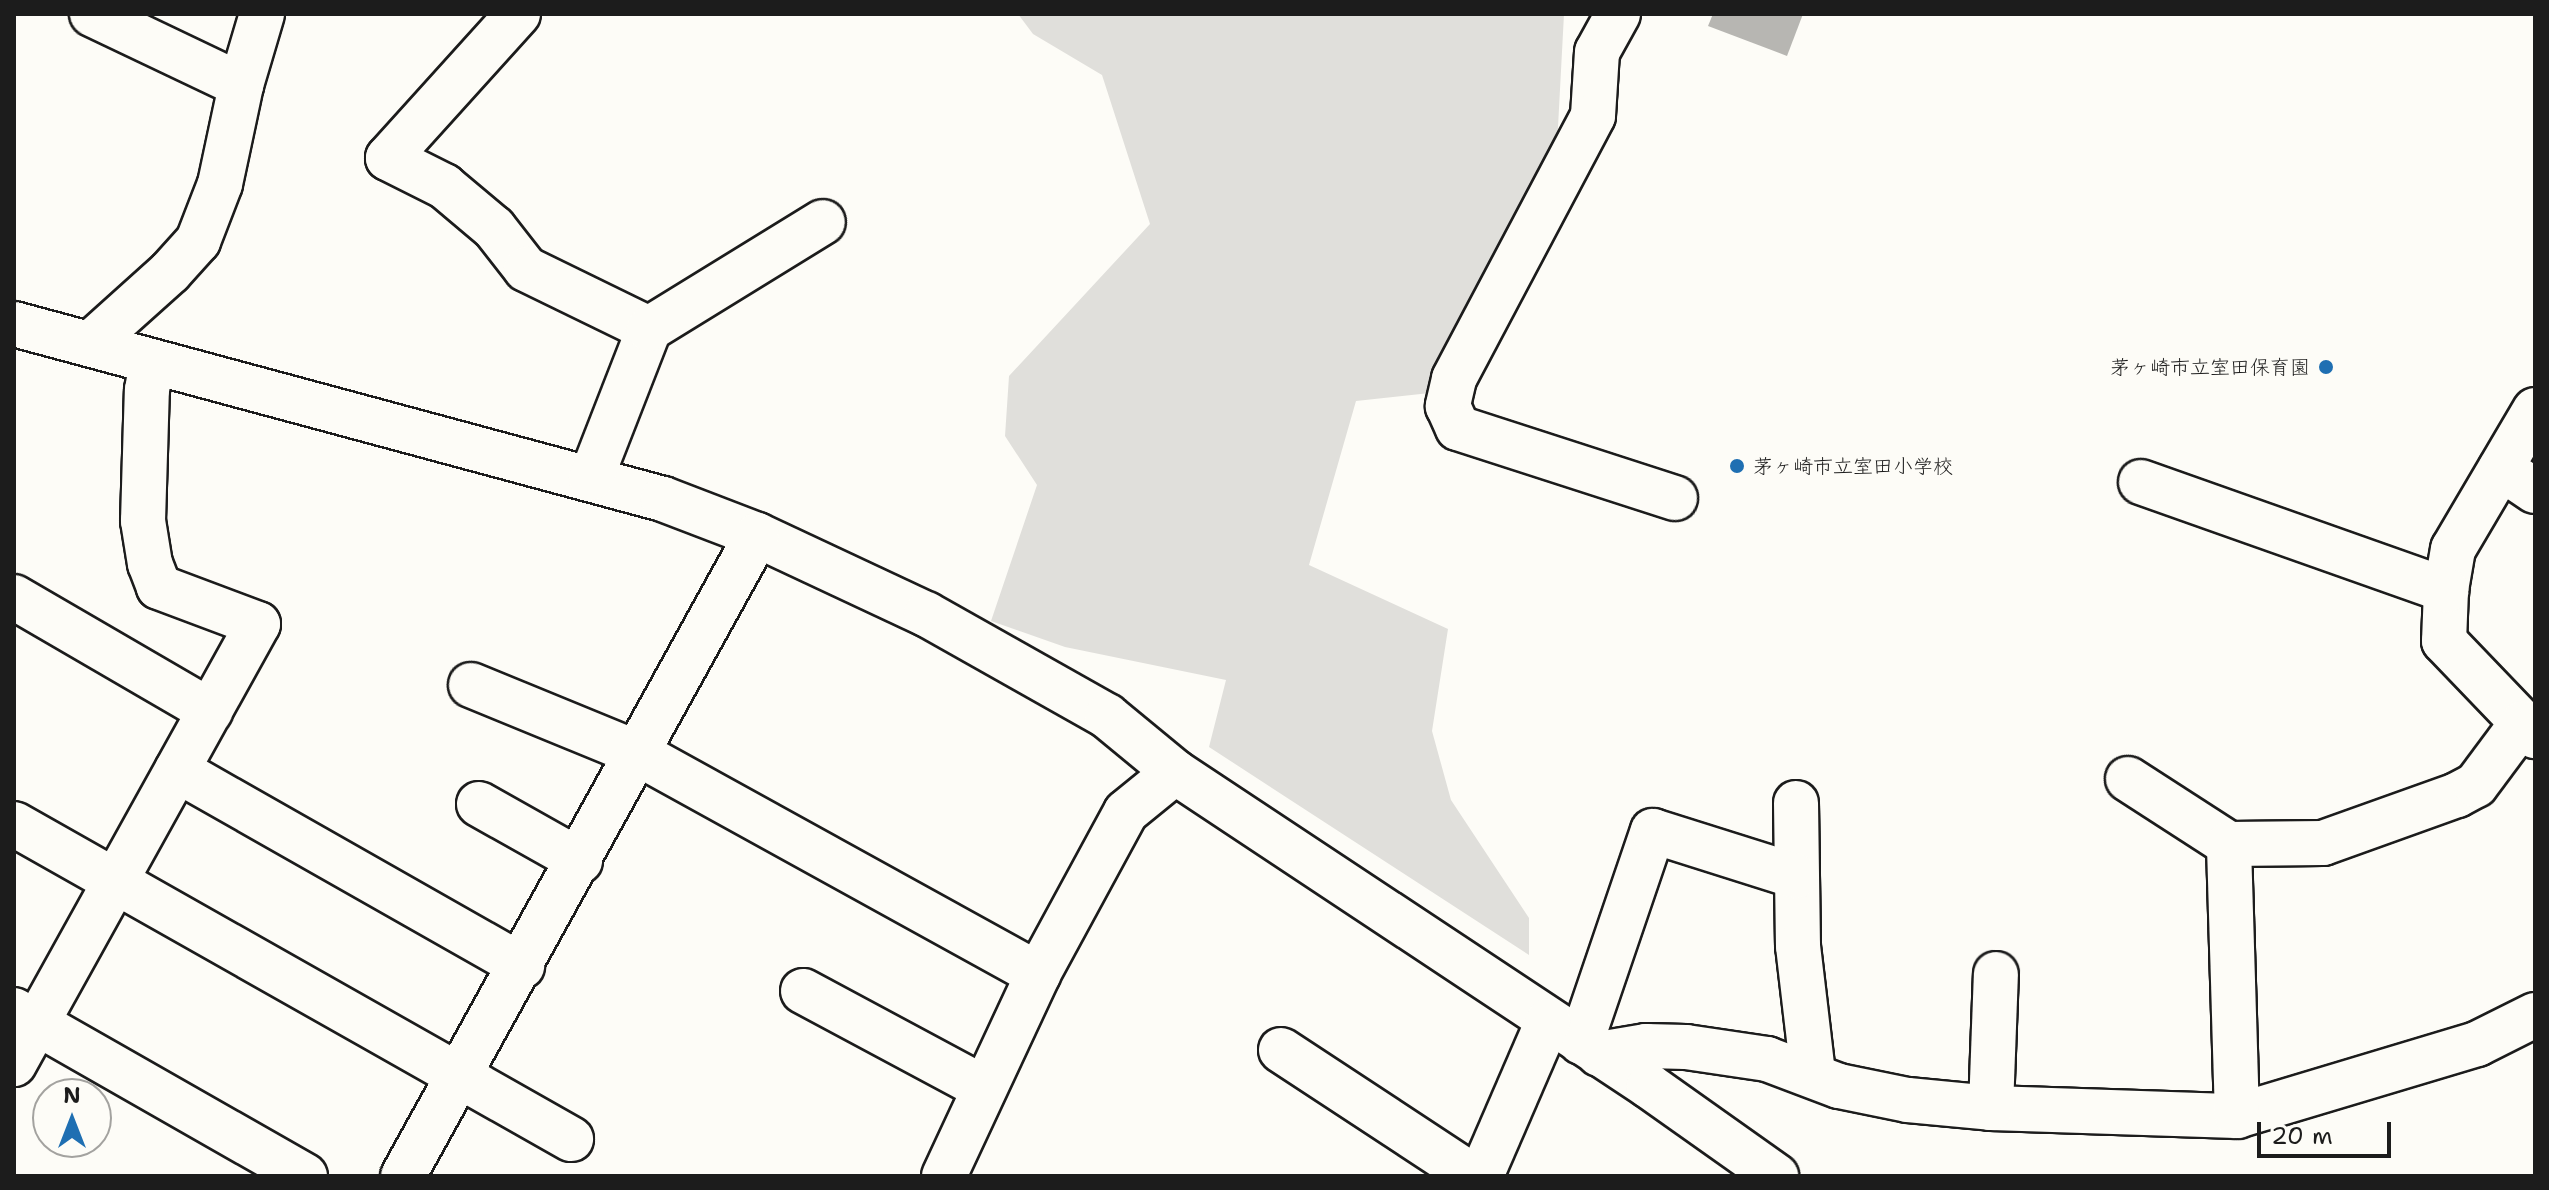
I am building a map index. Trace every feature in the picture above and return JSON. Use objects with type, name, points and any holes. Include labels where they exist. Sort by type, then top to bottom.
[{"type":"street","points":[[92,14],[241,85]]},
{"type":"street","points":[[91,343],[170,272],[198,241],[220,184],[241,85],[262,14]]},
{"type":"street","points":[[518,14],[388,158],[444,186],[494,228],[526,269],[649,329]]},
{"type":"street","points":[[1618,14],[1597,52],[1593,116],[1454,379],[1448,406],[1458,428],[1675,498]]},
{"type":"street","points":[[591,478],[649,329],[823,222]]},
{"type":"street","points":[[14,324],[663,499],[757,535],[926,614],[1093,708],[1175,772],[1776,1176]]},
{"type":"street","points":[[14,1064],[25,1016],[115,881],[258,624],[159,587],[150,564],[143,521],[147,390],[152,361]]},
{"type":"street","points":[[2128,779],[2229,844],[2323,843],[2457,795],[2476,785],[2528,729],[2444,641],[2446,590],[2453,549],[2518,480],[2535,410]]},
{"type":"street","points":[[2141,482],[2446,590]]},
{"type":"street","points":[[403,1176],[580,861],[757,535]]},
{"type":"street","points":[[14,597],[210,711]]},
{"type":"street","points":[[471,685],[639,754],[1038,974]]},
{"type":"street","points":[[177,770],[522,966]]},
{"type":"street","points":[[944,1176],[1038,974],[1126,812],[1175,772]]},
{"type":"street","points":[[1796,803],[1798,946],[1813,1074]]},
{"type":"street","points":[[479,804],[580,861]]},
{"type":"street","points":[[14,824],[571,1139]]},
{"type":"street","points":[[1481,1176],[1576,1039],[1653,831],[1796,876]]},
{"type":"street","points":[[2229,844],[2237,1116]]},
{"type":"street","points":[[1991,1108],[1996,974]]},
{"type":"street","points":[[803,991],[984,1088]]},
{"type":"street","points":[[1576,1039],[1686,1047],[1767,1059],[1839,1086],[1908,1100],[1991,1108],[2237,1116],[2477,1044],[2535,1015]]},
{"type":"street","points":[[25,1016],[305,1176]]},
{"type":"street","points":[[1281,1050],[1473,1176]]},
{"type":"shaded area","points":[[1018,14],[1564,14],[1557,146],[1430,393],[1356,401],[1309,565],[1448,629],[1432,731],[1451,800],[1529,918],[1529,955],[1209,747],[1226,680],[1065,647],[991,621],[1037,485],[1005,436],[1009,376],[1150,224],[1102,75],[1033,34]]},
{"type":"shaded area","points":[[1713,14],[1803,14],[1787,56],[1708,26]]},
{"type":"place","name":"茅ヶ崎市立室田保育園","points":[[2326,367]]},
{"type":"place","name":"茅ヶ崎市立室田小学校","points":[[1737,466]]}]
